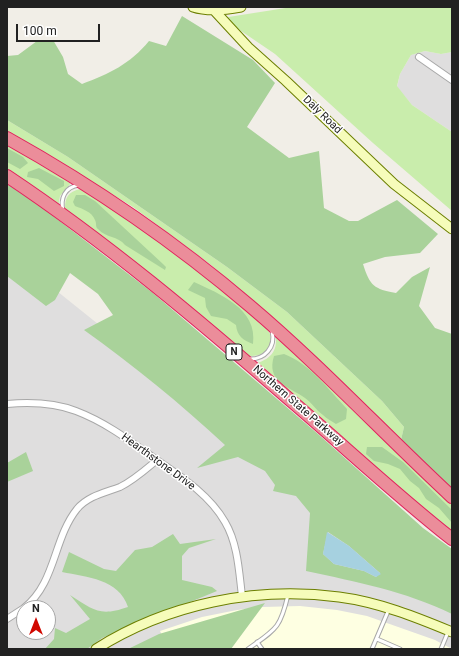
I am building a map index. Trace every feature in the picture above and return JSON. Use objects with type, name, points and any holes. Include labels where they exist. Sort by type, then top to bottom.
[{"type":"highway","points":[[7,138],[87,186],[171,243],[219,280],[269,322],[452,497]]},
{"type":"highway","name":"Northern State Parkway","points":[[7,176],[66,218],[167,296],[452,539]]},
{"type":"main road","points":[[193,7],[201,10],[241,7]]},
{"type":"main road","name":"Daly Road","points":[[212,9],[248,47],[286,81],[394,184],[452,229]]},
{"type":"main road","points":[[96,649],[130,630],[162,617],[196,606],[242,596],[288,593],[339,597],[414,616],[450,631]]},
{"type":"street","points":[[419,56],[452,80]]},
{"type":"street","name":"Hearthstone Drive","points":[[7,404],[37,404],[75,411],[105,424],[202,493],[218,511],[232,538],[242,596]]},
{"type":"street","points":[[31,600],[45,580],[52,566],[64,530],[70,518],[79,507],[90,498],[136,478],[157,460]]},
{"type":"street","points":[[7,619],[16,613]]},
{"type":"lane","points":[[66,218],[62,206],[63,195],[74,186],[87,186]]},
{"type":"lane","points":[[241,358],[256,359],[267,354],[273,339],[269,322]]},
{"type":"lane","points":[[248,649],[277,628],[283,615],[288,593]]},
{"type":"lane","points":[[372,649],[389,609]]},
{"type":"lane","points":[[440,649],[450,631]]},
{"type":"lane","points":[[377,638],[400,649]]},
{"type":"lane","points":[[257,642],[262,649]]},
{"type":"shaded area","points":[[425,51],[441,54],[452,52],[452,132],[412,105],[397,87],[400,74],[411,55]]},
{"type":"shaded area","points":[[7,251],[452,608],[452,649],[7,649]]},
{"type":"shaded area","points":[[300,606],[337,610],[367,616],[435,640],[452,649],[169,649],[160,631],[202,617],[237,610],[263,607]]},
{"type":"green space","points":[[292,7],[452,7],[452,52],[441,54],[425,51],[411,55],[400,74],[397,86],[412,105],[452,132],[452,211],[373,143],[275,54],[222,18]]},
{"type":"green space","points":[[182,16],[253,60],[275,83],[247,127],[289,158],[319,151],[324,208],[349,221],[358,221],[397,200],[438,234],[420,253],[385,257],[363,264],[368,277],[374,285],[383,290],[396,293],[412,277],[430,267],[419,306],[435,328],[452,334],[452,490],[401,440],[404,427],[382,401],[287,312],[227,267],[68,157],[7,120],[7,56],[18,55],[37,41],[53,40],[63,57],[68,74],[82,84],[127,62],[149,41],[166,46]]},
{"type":"green space","points":[[7,120],[68,157],[227,267],[287,312],[382,401],[404,427],[401,440],[372,411],[211,265],[133,207],[76,172],[7,133]]},
{"type":"green space","points":[[7,144],[50,168],[71,183],[60,196],[58,208],[7,175]]},
{"type":"green space","points":[[7,148],[23,157],[28,163],[20,169],[7,162]]},
{"type":"green space","points":[[39,168],[64,181],[64,186],[54,191],[38,179],[27,177],[28,172]]},
{"type":"green space","points":[[7,184],[39,205],[153,293],[318,434],[423,528],[452,549],[452,614],[399,593],[362,583],[306,571],[310,513],[296,496],[273,491],[275,485],[265,471],[238,457],[197,468],[225,445],[156,385],[84,330],[113,315],[98,294],[70,273],[55,300],[46,306],[7,276]],"holes":[[[328,532],[349,546],[380,573],[376,577],[364,571],[334,564],[323,554]]]},
{"type":"green space","points":[[80,189],[87,191],[188,260],[265,325],[271,338],[268,349],[259,355],[244,355],[65,209],[66,201],[70,193]]},
{"type":"green space","points":[[76,195],[85,195],[95,201],[163,264],[166,267],[165,270],[119,240],[101,232],[92,215],[75,206],[73,202]]},
{"type":"green space","points":[[194,282],[235,304],[243,312],[250,321],[253,332],[253,344],[241,337],[236,325],[227,319],[211,316],[206,307],[205,298],[188,290]]},
{"type":"green space","points":[[275,334],[452,505],[452,535],[257,363],[266,359],[273,353],[276,344]]},
{"type":"green space","points":[[284,354],[293,358],[310,370],[326,386],[347,409],[346,419],[336,424],[326,418],[305,398],[276,378],[272,365],[274,356]]},
{"type":"green space","points":[[367,447],[382,447],[403,462],[452,510],[452,523],[439,508],[426,499],[419,488],[410,481],[400,469],[388,464],[374,461],[366,454]]},
{"type":"green space","points":[[26,452],[33,471],[7,482],[7,463]]},
{"type":"green space","points":[[173,534],[180,544],[216,539],[189,548],[182,556],[182,580],[212,587],[217,591],[102,638],[87,649],[45,649],[53,640],[56,640],[56,628],[66,633],[90,619],[70,595],[85,605],[103,612],[128,607],[124,598],[110,585],[91,578],[62,572],[69,552],[104,569],[116,571],[135,550],[152,547]]},
{"type":"green space","points":[[265,603],[231,649],[128,649],[159,634]]},
{"type":"water","points":[[327,532],[349,546],[381,574],[376,577],[364,571],[334,564],[323,554]]}]
